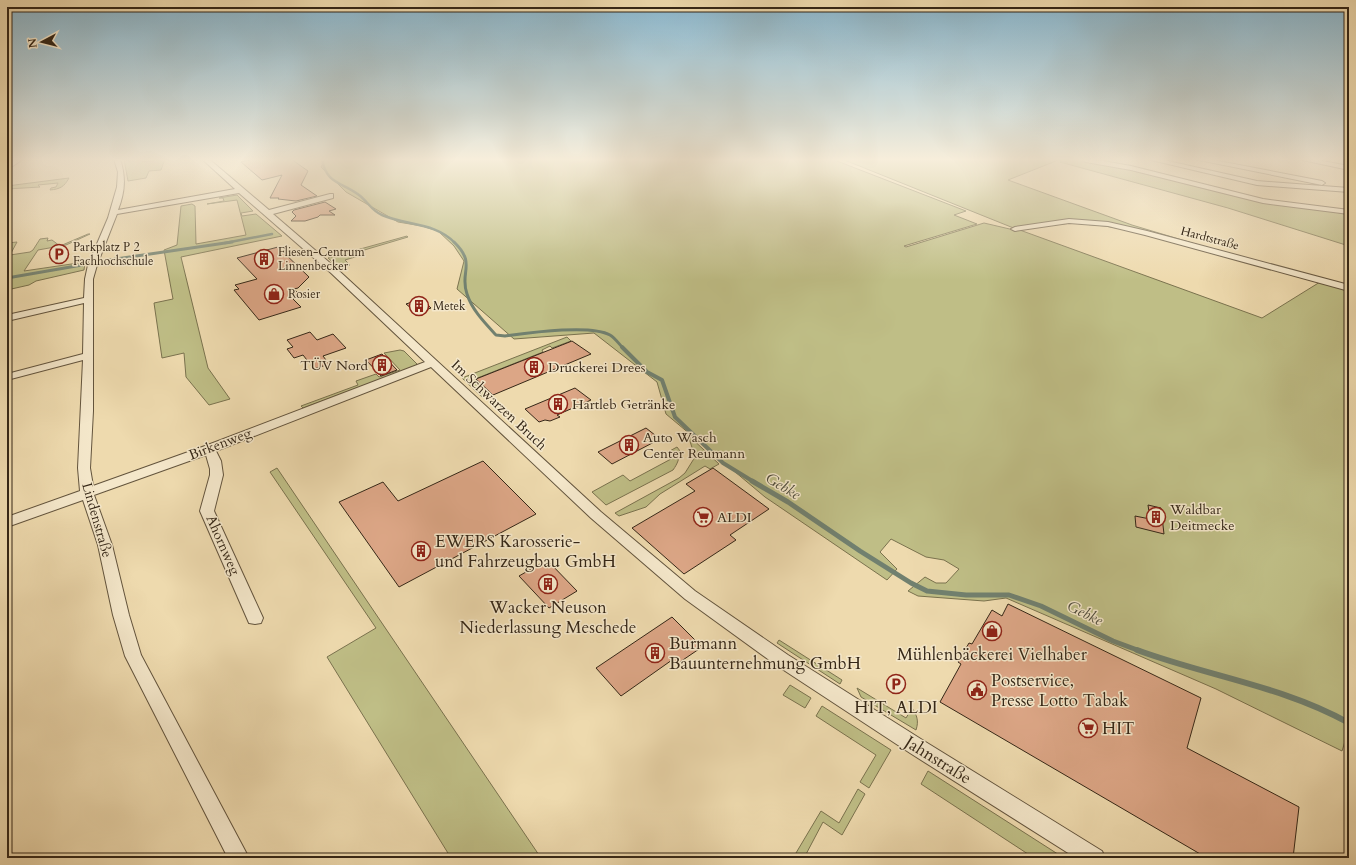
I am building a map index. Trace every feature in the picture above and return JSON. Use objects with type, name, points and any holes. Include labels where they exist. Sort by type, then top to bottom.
[{"type":"street","name":"Lindenstraße","points":[[118,199],[92,265],[87,300],[87,411],[84,468],[86,493],[105,545],[122,621],[133,656],[239,858]]},
{"type":"street","points":[[112,212],[187,199]]},
{"type":"street","name":"Im Schwarzen Bruch","points":[[252,199],[329,266],[596,515],[674,582],[707,608],[782,660]]},
{"type":"street","points":[[267,213],[318,199]]},
{"type":"street","points":[[1256,199],[1349,212]]},
{"type":"street","name":"Hardtstraße","points":[[1015,228],[1069,221],[1108,224],[1349,288]]},
{"type":"street","points":[[7,318],[87,300]]},
{"type":"street","points":[[7,377],[87,356]]},
{"type":"street","name":"Birkenweg","points":[[7,522],[209,449],[432,363]]},
{"type":"street","name":"Ahornweg","points":[[209,449],[216,464],[216,479],[208,501],[207,511],[255,618]]},
{"type":"street","name":"Jahnstraße","points":[[782,660],[917,748],[1095,858]]},
{"type":"shaded area","points":[[223,199],[241,199],[253,211],[241,213],[242,216],[256,214],[282,236],[181,257],[208,368],[230,399],[209,405],[186,377],[184,353],[162,358],[154,303],[173,299],[164,250],[177,245],[181,206],[192,204],[195,206],[196,244],[246,235],[237,200],[207,204],[224,201]]},
{"type":"shaded area","points":[[359,199],[936,199],[966,211],[954,215],[977,224],[904,246],[906,247],[984,223],[1014,230],[1016,229],[942,199],[1061,199],[1132,225],[1349,290],[1349,736],[1347,735],[1342,751],[1216,689],[1006,598],[984,601],[918,596],[908,591],[925,577],[936,583],[946,583],[959,569],[944,560],[926,557],[891,539],[880,552],[897,569],[887,580],[765,497],[666,414],[657,382],[594,333],[514,339],[457,289],[464,261],[454,246],[438,231],[422,226],[398,222]],"holes":[[[1072,223],[1127,230],[1320,282],[1262,318],[1017,229]]]},
{"type":"shaded area","points":[[1196,199],[1252,199],[1270,204],[1331,211],[1349,215],[1349,246]]},
{"type":"shaded area","points":[[90,234],[66,245],[38,250],[24,271],[85,262],[84,270],[36,281],[29,285],[7,290],[8,243],[17,242],[10,255],[30,252],[40,239],[48,238],[47,241],[52,240],[60,246]]},
{"type":"shaded area","points":[[407,236],[408,237],[361,251],[365,254],[345,260],[350,265],[339,268],[328,258]]},
{"type":"shaded area","points":[[567,337],[571,341],[552,348],[550,346],[542,350],[543,352],[475,379],[492,395],[482,397],[462,378]]},
{"type":"shaded area","points":[[400,350],[404,351],[417,364],[414,367],[303,408],[301,406],[358,385],[356,381],[376,374],[379,377],[400,370],[384,353]]},
{"type":"shaded area","points":[[688,435],[719,464],[710,469],[705,466],[660,494],[646,507],[619,516],[615,513],[679,478],[685,473],[695,457]]},
{"type":"shaded area","points":[[677,447],[680,451],[677,463],[673,470],[606,505],[592,492],[623,475],[630,481],[671,459],[666,453]]},
{"type":"shaded area","points":[[277,468],[541,858],[451,858],[327,657],[376,628],[270,472]]},
{"type":"shaded area","points":[[779,640],[842,680],[840,684],[777,643]]},
{"type":"shaded area","points":[[790,685],[811,698],[805,708],[783,695]]},
{"type":"shaded area","points":[[857,688],[906,718],[912,708],[917,718],[916,730],[861,697]]},
{"type":"shaded area","points":[[822,706],[891,750],[869,788],[860,782],[876,755],[816,716]]},
{"type":"shaded area","points":[[928,771],[1064,858],[1034,858],[921,784]]},
{"type":"shaded area","points":[[858,789],[865,794],[842,835],[823,822],[804,858],[793,858],[821,811],[839,823]]},
{"type":"building","points":[[281,199],[303,199],[296,201]]},
{"type":"building","points":[[325,202],[336,209],[329,211],[335,215],[320,215],[305,221],[291,221],[296,216],[292,212],[294,210]]},
{"type":"building","name":"Rosier","points":[[278,247],[309,277],[298,288],[294,289],[299,294],[293,299],[301,307],[259,320],[234,290],[239,289],[235,285],[257,279],[237,258]]},
{"type":"building","name":"Metek","points":[[421,299],[431,308],[417,313],[406,304]]},
{"type":"building","points":[[310,332],[317,340],[333,334],[346,348],[323,356],[329,364],[314,369],[303,355],[294,358],[287,349],[293,347],[287,340]]},
{"type":"building","name":"Druckerei Drees","points":[[572,341],[591,354],[493,395],[476,379]]},
{"type":"building","name":"TÜV Nord","points":[[382,354],[397,370],[381,376],[366,360]]},
{"type":"building","name":"Hartleb Getränke","points":[[575,388],[591,400],[557,415],[560,417],[550,421],[545,420],[539,422],[525,409]]},
{"type":"building","name":"Auto Wasch Center Reumann","points":[[646,428],[660,439],[612,464],[598,452]]},
{"type":"building","name":"EWERS Karosserie- und Fahrzeugbau GmbH","points":[[483,461],[536,514],[399,587],[339,502],[383,482],[398,501]]},
{"type":"building","name":"ALDI","points":[[713,468],[769,509],[730,535],[736,540],[684,574],[632,528],[695,491],[686,484]]},
{"type":"building","name":"Waldbar Deitmecke","points":[[1148,505],[1161,508],[1164,534],[1136,527],[1135,516],[1150,519]]},
{"type":"building","name":"Wacker Neuson Niederlassung Meschede","points":[[547,560],[577,591],[549,608],[519,576]]},
{"type":"building","name":"HIT","points":[[1008,604],[1201,698],[1187,748],[1299,807],[1293,858],[1207,858],[940,702],[961,664],[958,662],[969,643],[972,644],[992,610],[1002,616]]},
{"type":"building","name":"Burmann Bauunternehmung GmbH","points":[[672,617],[702,647],[677,664],[672,660],[621,696],[596,668]]},
{"type":"waterway","name":"Gebke","points":[[363,199],[379,213],[391,218],[439,231],[454,243]]},
{"type":"waterway","points":[[225,243],[272,234]]},
{"type":"waterway","points":[[109,260],[232,242]]},
{"type":"waterway","name":"Gebke","points":[[454,243],[465,256],[465,286],[469,300],[479,316],[496,335],[505,336],[559,330],[589,330],[610,335],[623,348]]},
{"type":"waterway","points":[[7,278],[82,265]]},
{"type":"waterway","name":"Gebke","points":[[623,348],[647,372],[662,380],[675,417],[723,463],[754,482]]},
{"type":"waterway","name":"Gebke","points":[[752,481],[788,502],[860,551],[911,583],[927,591],[966,595],[1009,595],[1041,606],[1113,641],[1140,651]]},
{"type":"waterway","name":"Gebke","points":[[1140,651],[1271,690],[1324,710],[1349,723]]},
{"type":"place","name":"Parkplatz P 2 Fachhochschule","points":[[59,254]]},
{"type":"place","name":"Fliesen-Centrum Linnenbecker","points":[[264,259]]},
{"type":"place","name":"Rosier","points":[[274,294]]},
{"type":"place","name":"Metek","points":[[419,306]]},
{"type":"place","name":"TÜV Nord","points":[[382,365]]},
{"type":"place","name":"Druckerei Drees","points":[[534,367]]},
{"type":"place","name":"Hartleb Getränke","points":[[558,404]]},
{"type":"place","name":"Auto Wasch Center Reumann","points":[[629,445]]},
{"type":"place","name":"ALDI","points":[[703,517]]},
{"type":"place","name":"Waldbar Deitmecke","points":[[1156,517]]},
{"type":"place","name":"EWERS Karosserie- und Fahrzeugbau GmbH","points":[[421,551]]},
{"type":"place","name":"Wacker Neuson Niederlassung Meschede","points":[[548,584]]},
{"type":"place","name":"Mühlenbäckerei Vielhaber","points":[[992,631]]},
{"type":"place","name":"Burmann Bauunternehmung GmbH","points":[[655,653]]},
{"type":"place","name":"HIT, ALDI","points":[[896,684]]},
{"type":"place","name":"Postservice, Presse Lotto Tabak","points":[[977,690]]},
{"type":"place","name":"HIT","points":[[1088,728]]}]
